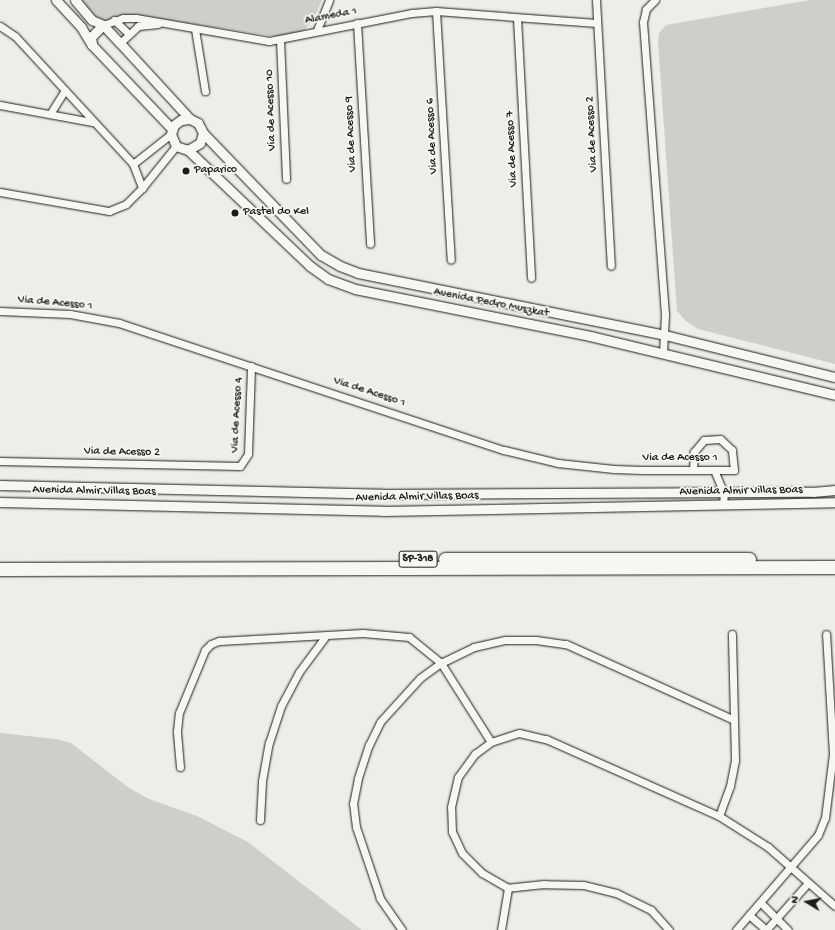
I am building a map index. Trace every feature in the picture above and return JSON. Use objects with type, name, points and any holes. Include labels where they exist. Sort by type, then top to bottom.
[{"type":"highway","name":"SP-318","points":[[0,560],[835,560]]},
{"type":"highway","name":"SP-318","points":[[0,569],[835,567]]},
{"type":"street","points":[[56,0],[81,27],[92,45],[172,131],[176,146]]},
{"type":"street","points":[[76,0],[92,20],[103,25],[120,42],[190,119],[198,123],[204,133],[200,143],[188,150],[176,146]]},
{"type":"street","points":[[317,30],[329,0]]},
{"type":"street","name":"Via de Acesso 2","points":[[596,0],[612,266]]},
{"type":"street","points":[[655,0],[646,9],[643,22],[665,335],[663,354]]},
{"type":"street","name":"Alameda 1","points":[[103,25],[114,20],[136,18],[195,30],[280,40],[317,30],[436,11],[597,23]]},
{"type":"street","name":"Via de Acesso 6","points":[[436,11],[451,260]]},
{"type":"street","name":"Via de Acesso 7","points":[[517,18],[531,278]]},
{"type":"street","points":[[114,20],[128,33],[120,42]]},
{"type":"street","name":"Alameda 1","points":[[128,33],[138,26],[166,23]]},
{"type":"street","name":"Via de Acesso 9","points":[[357,23],[370,244]]},
{"type":"street","points":[[92,45],[91,37],[103,25]]},
{"type":"street","points":[[0,26],[15,36],[65,90],[92,122],[133,164],[142,188]]},
{"type":"street","points":[[195,30],[205,91]]},
{"type":"street","name":"Via de Acesso 10","points":[[280,40],[286,179]]},
{"type":"street","points":[[50,114],[65,90]]},
{"type":"street","points":[[0,105],[92,122]]},
{"type":"street","points":[[133,164],[172,131],[181,120],[190,119]]},
{"type":"street","name":"Avenida Pedro Muszkat","points":[[204,133],[321,254],[340,266],[365,274],[665,335],[835,377]]},
{"type":"street","points":[[0,192],[109,211],[126,204],[142,188],[176,146]]},
{"type":"street","name":"Avenida Pedro Muszkat","points":[[188,150],[310,266],[328,279],[355,289],[590,336],[835,395]]},
{"type":"street","name":"Via de Acesso 1","points":[[0,311],[70,314],[119,323],[531,457],[607,469],[693,470],[734,470],[732,450],[725,441],[715,438],[704,440],[696,447],[693,470]]},
{"type":"street","name":"Via de Acesso 4","points":[[243,464],[248,454],[252,366]]},
{"type":"street","name":"Via de Acesso 2","points":[[0,461],[233,467],[243,464]]},
{"type":"street","points":[[714,470],[724,493],[723,504]]},
{"type":"street","name":"Avenida Almir Villas Boas","points":[[0,485],[383,494],[724,493],[813,492],[835,490]]},
{"type":"street","name":"Avenida Almir Villas Boas","points":[[0,502],[383,512],[835,502]]},
{"type":"street","points":[[180,767],[177,731],[179,713],[190,683],[208,646],[219,641],[324,637],[363,633],[409,636],[441,664],[491,742]]},
{"type":"street","points":[[719,816],[730,786],[735,760],[732,634]]},
{"type":"street","points":[[736,930],[761,903],[818,835],[828,801],[833,754],[826,634]]},
{"type":"street","points":[[260,820],[262,781],[269,743],[281,706],[299,672],[324,637]]},
{"type":"street","points":[[402,930],[380,898],[356,827],[354,804],[358,778],[368,745],[380,722],[420,678],[441,664],[474,647],[505,640],[536,640],[566,644],[734,720]]},
{"type":"street","points":[[669,930],[651,910],[616,893],[583,885],[544,884],[508,888],[482,873],[462,853],[452,832],[450,807],[458,777],[475,754],[491,742],[519,733],[546,739],[719,816],[768,847],[792,866],[807,884],[835,906]]},
{"type":"street","points":[[749,915],[766,930],[807,884]]},
{"type":"street","points":[[501,930],[508,888]]},
{"type":"street","points":[[761,903],[788,930]]},
{"type":"shaded area","points":[[82,0],[322,0],[314,18],[303,32],[279,37],[141,16],[103,23],[96,19]]},
{"type":"shaded area","points":[[810,0],[835,0],[835,364],[698,329],[686,321],[677,311],[658,42],[659,33],[666,25]]},
{"type":"shaded area","points":[[0,733],[56,739],[71,743],[129,788],[149,799],[197,816],[248,842],[362,930],[0,930]]},
{"type":"place","name":"Paparico","points":[[186,171]]},
{"type":"place","name":"Pastel do Kel","points":[[235,213]]}]
